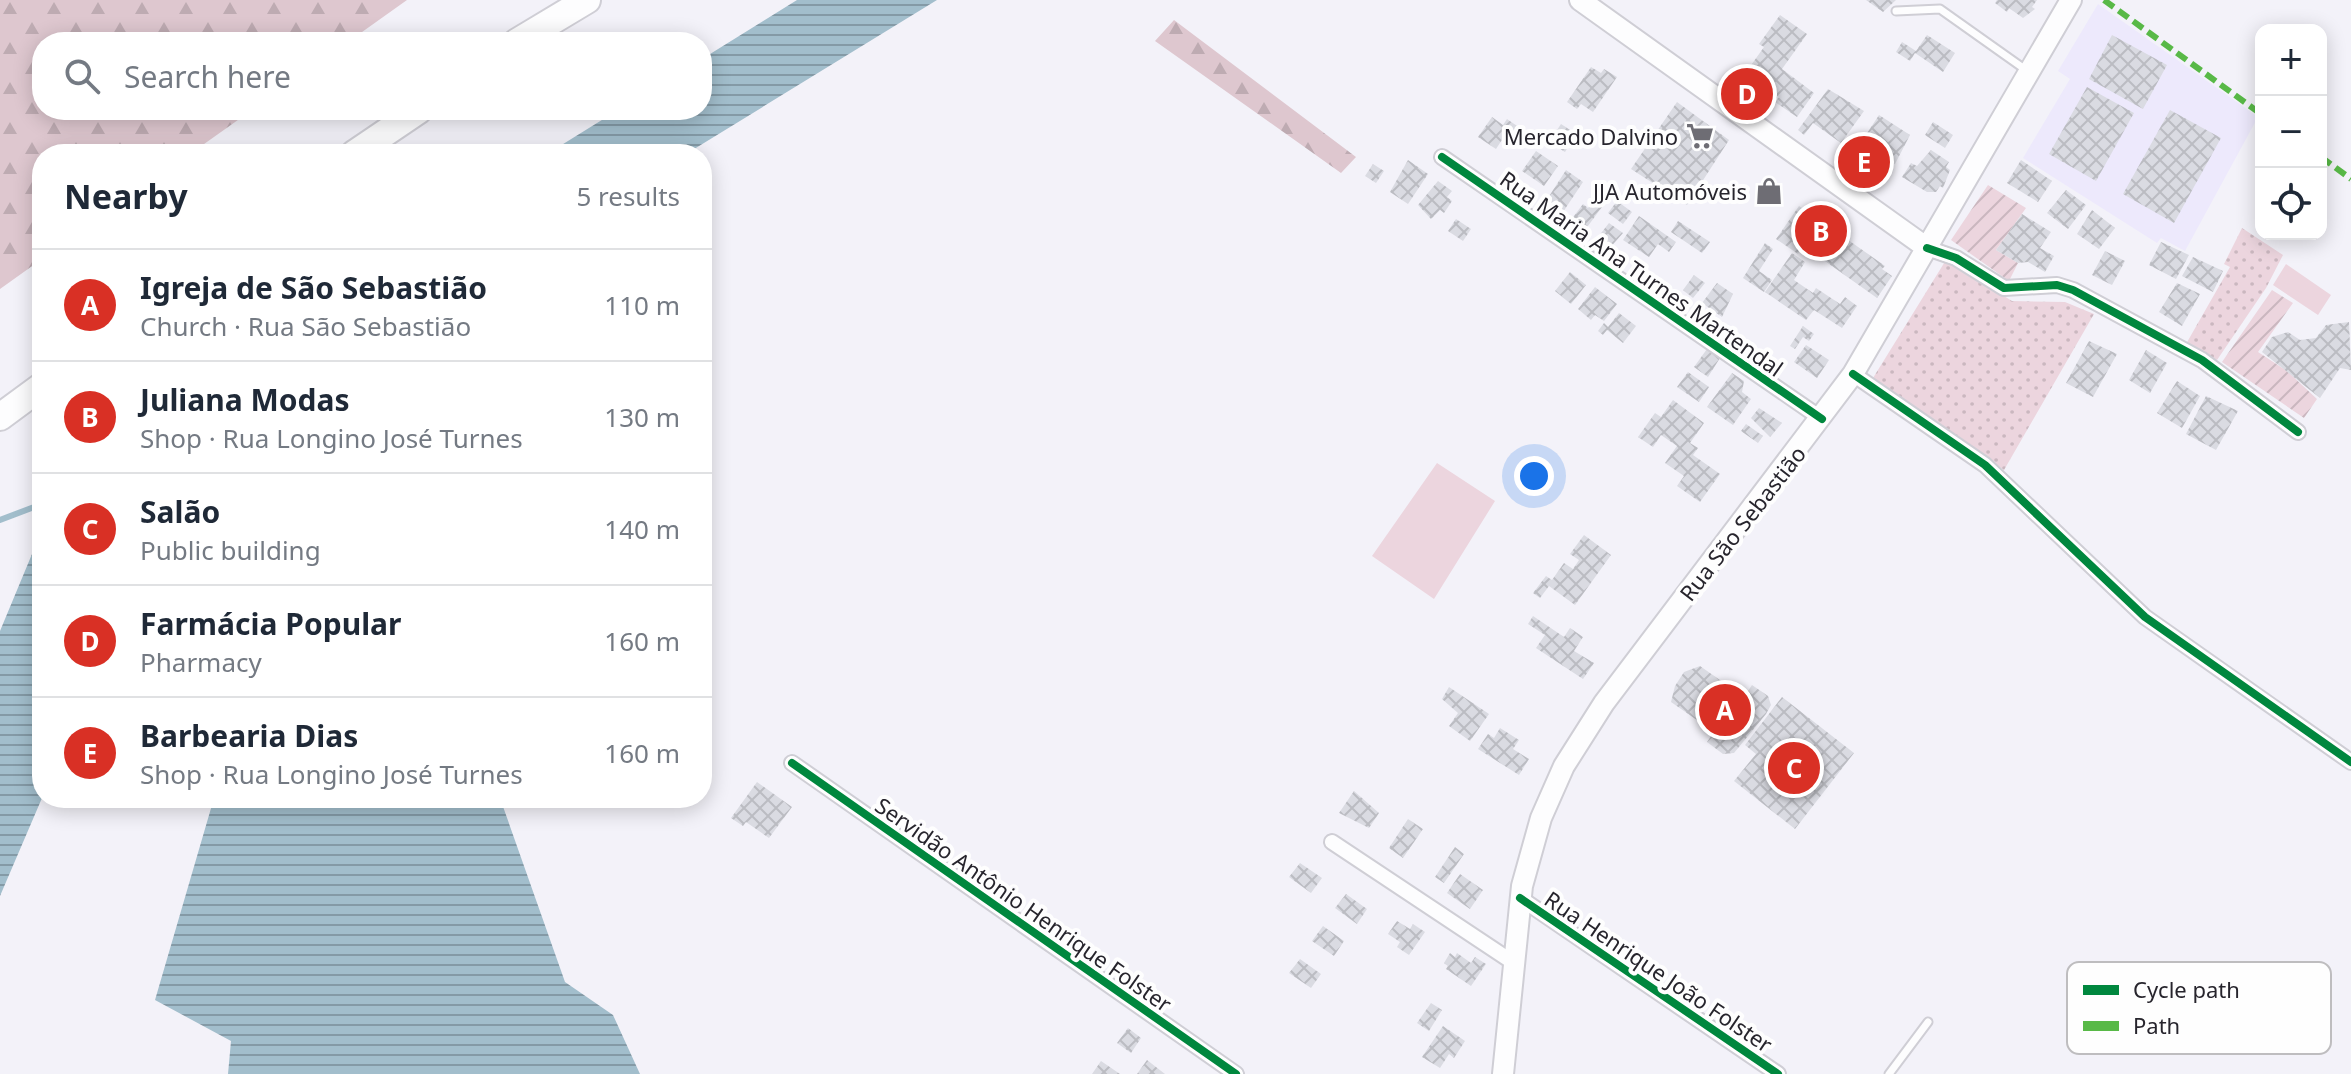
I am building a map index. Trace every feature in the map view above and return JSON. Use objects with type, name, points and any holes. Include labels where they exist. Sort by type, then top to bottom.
[{"type":"highway","points":[[534,32],[587,0]]},
{"type":"highway","points":[[369,144],[404,120]]},
{"type":"highway","points":[[0,417],[32,393]]},
{"type":"main road","points":[[1580,0],[1927,248]]},
{"type":"main road","name":"Rua São Sebastião","points":[[1503,1074],[1520,898],[1541,818],[1584,731],[1853,374],[2071,0]]},
{"type":"street","name":"Rua Maria Ana Turnes Martendal","points":[[1442,157],[1822,419]]},
{"type":"street","points":[[1927,248],[1956,258],[2004,288],[2057,285],[2073,290],[2202,360],[2298,432]]},
{"type":"street","points":[[1853,374],[1985,465],[2145,617],[2351,762]]},
{"type":"street","name":"Servidão Antônio Henrique Folster","points":[[792,763],[1236,1074]]},
{"type":"street","points":[[1332,842],[1514,963]]},
{"type":"street","name":"Rua Henrique João Folster","points":[[1520,898],[1778,1074]]},
{"type":"lane","points":[[1896,11],[1925,7],[1940,9],[2029,72]]},
{"type":"lane","points":[[1889,1074],[1928,1022]]},
{"type":"shaded area","points":[[2098,4],[2255,115],[2255,123],[2185,251],[2161,238],[2157,243],[2023,158],[2070,79],[2058,71]]},
{"type":"shaded area","points":[[1988,185],[2026,208],[1996,250],[2018,263],[2009,281],[1951,240]]},
{"type":"shaded area","points":[[2242,228],[2255,237],[2255,240],[2260,240],[2283,255],[2266,288],[2217,360],[2186,344],[2230,267],[2224,264]]},
{"type":"shaded area","points":[[1946,260],[2012,301],[2065,302],[2094,314],[2004,470],[1873,378]]},
{"type":"shaded area","points":[[2286,264],[2331,295],[2318,315],[2273,285]]},
{"type":"shaded area","points":[[2272,290],[2293,303],[2258,352],[2287,371],[2317,399],[2304,418],[2222,362]]},
{"type":"shaded area","points":[[1437,463],[1495,501],[1434,599],[1372,556]]},
{"type":"green space","points":[[0,0],[407,0],[362,32],[32,32],[32,120],[238,120],[204,144],[32,144],[32,266],[0,289]]},
{"type":"green space","points":[[1174,20],[1356,157],[1341,173],[1155,41]]},
{"type":"water","points":[[797,0],[937,0],[702,144],[563,144],[602,120],[712,120],[712,53]]},
{"type":"water","points":[[32,554],[32,808],[38,808],[0,896],[0,631]]},
{"type":"water","points":[[211,808],[504,808],[565,982],[613,1015],[640,1074],[228,1074],[231,1041],[155,1000]]},
{"type":"building","points":[[1866,0],[1896,0],[1883,12]]},
{"type":"building","points":[[1997,0],[2037,0],[2032,7],[2035,9],[2023,18],[2009,8],[2007,12],[1995,3]]},
{"type":"building","points":[[1780,15],[1807,34],[1782,69],[1814,93],[1797,117],[1775,102],[1779,97],[1767,89],[1777,97],[1766,112],[1734,89],[1764,47],[1759,44]]},
{"type":"building","points":[[1927,35],[1955,53],[1943,72],[1915,53],[1910,61],[1896,52],[1902,42],[1916,51]]},
{"type":"building","points":[[2112,35],[2167,65],[2143,109],[2089,79]]},
{"type":"building","points":[[1591,67],[1601,73],[1604,69],[1617,77],[1593,112],[1581,104],[1577,109],[1567,102]]},
{"type":"building","points":[[2087,87],[2134,113],[2096,181],[2049,154]]},
{"type":"building","points":[[1828,89],[1864,111],[1841,143],[1813,123],[1804,135],[1798,130]]},
{"type":"building","points":[[1677,102],[1729,140],[1687,205],[1631,169]]},
{"type":"building","points":[[2170,110],[2221,138],[2174,223],[2123,194]]},
{"type":"building","points":[[1879,115],[1910,135],[1895,164],[1892,163],[1881,179],[1871,173],[1870,176],[1850,159]]},
{"type":"building","points":[[1492,117],[1503,125],[1507,119],[1524,131],[1520,136],[1509,129],[1496,149],[1478,137]]},
{"type":"building","points":[[1933,122],[1953,135],[1945,148],[1925,135]]},
{"type":"building","points":[[1561,124],[1576,134],[1565,152],[1549,142]]},
{"type":"building","points":[[1931,150],[1949,162],[1946,167],[1950,170],[1943,188],[1940,186],[1936,192],[1927,192],[1902,177],[1911,163],[1917,166]]},
{"type":"building","points":[[1536,151],[1558,166],[1544,186],[1522,171]]},
{"type":"building","points":[[1408,160],[1428,174],[1408,204],[1390,192]]},
{"type":"building","points":[[2021,160],[2052,181],[2038,202],[2007,183]]},
{"type":"building","points":[[1373,164],[1384,171],[1376,183],[1365,176]]},
{"type":"building","points":[[1566,170],[1583,182],[1563,212],[1546,201]]},
{"type":"building","points":[[1438,181],[1452,191],[1447,197],[1452,201],[1444,213],[1440,210],[1431,219],[1418,205]]},
{"type":"building","points":[[2066,190],[2086,205],[2068,229],[2047,213]]},
{"type":"building","points":[[1594,201],[1602,207],[1582,234],[1568,224],[1583,204],[1588,208]]},
{"type":"building","points":[[1617,201],[1632,212],[1623,224],[1608,213]]},
{"type":"building","points":[[1799,206],[1817,219],[1798,254],[1776,239]]},
{"type":"building","points":[[2092,210],[2115,228],[2099,249],[2077,234]]},
{"type":"building","points":[[2022,214],[2051,232],[2040,248],[2054,256],[2045,272],[2028,262],[2018,263],[1996,250]]},
{"type":"building","points":[[1639,216],[1676,242],[1669,252],[1658,244],[1649,257],[1623,240]]},
{"type":"building","points":[[1456,219],[1471,229],[1463,241],[1448,231]]},
{"type":"building","points":[[1678,221],[1710,242],[1702,253],[1671,232]]},
{"type":"building","points":[[1609,223],[1623,233],[1608,250],[1598,237]]},
{"type":"building","points":[[1831,232],[1843,240],[1844,237],[1885,266],[1882,269],[1892,276],[1877,298],[1815,254]]},
{"type":"building","points":[[2161,242],[2189,255],[2176,279],[2149,265]]},
{"type":"building","points":[[1765,243],[1773,249],[1759,271],[1772,280],[1764,292],[1743,278]]},
{"type":"building","points":[[2105,251],[2125,261],[2112,285],[2092,275]]},
{"type":"building","points":[[1792,253],[1805,262],[1794,280],[1813,293],[1816,288],[1840,304],[1845,297],[1857,306],[1842,328],[1814,310],[1806,320],[1765,292]]},
{"type":"building","points":[[2193,257],[2223,271],[2213,292],[2182,276]]},
{"type":"building","points":[[1570,272],[1586,285],[1571,304],[1555,291]]},
{"type":"building","points":[[1694,275],[1705,283],[1693,298],[1683,290]]},
{"type":"building","points":[[1717,283],[1733,294],[1722,317],[1702,303]]},
{"type":"building","points":[[2177,283],[2200,294],[2182,326],[2159,312]]},
{"type":"building","points":[[1595,287],[1617,304],[1604,321],[1595,315],[1591,320],[1578,309]]},
{"type":"building","points":[[1619,313],[1636,326],[1623,343],[1607,330],[1603,335],[1598,331],[1604,323],[1608,327]]},
{"type":"building","points":[[2349,322],[2351,370],[2340,368],[2320,398],[2262,352],[2272,337],[2288,332],[2300,340],[2316,338],[2326,325]]},
{"type":"building","points":[[1803,326],[1814,334],[1809,341],[1803,337],[1795,349],[1790,346]]},
{"type":"building","points":[[2089,341],[2117,354],[2093,397],[2066,383]]},
{"type":"building","points":[[1806,345],[1829,360],[1817,378],[1794,362]]},
{"type":"building","points":[[1707,349],[1720,358],[1708,377],[1694,367]]},
{"type":"building","points":[[2146,350],[2167,363],[2150,393],[2129,380]]},
{"type":"building","points":[[1688,372],[1709,387],[1699,402],[1677,387]]},
{"type":"building","points":[[1732,373],[1744,381],[1742,392],[1751,399],[1733,425],[1707,407]]},
{"type":"building","points":[[2177,381],[2200,396],[2182,428],[2157,413]]},
{"type":"building","points":[[2206,396],[2238,411],[2216,450],[2186,434]]},
{"type":"building","points":[[1673,400],[1704,423],[1690,443],[1698,448],[1693,455],[1720,474],[1700,502],[1677,486],[1684,476],[1665,463],[1677,446],[1661,435],[1653,447],[1638,437],[1655,413],[1661,417]]},
{"type":"building","points":[[1759,408],[1782,423],[1770,437],[1751,418]]},
{"type":"building","points":[[1746,424],[1763,436],[1758,443],[1741,431]]},
{"type":"building","points":[[1584,535],[1611,555],[1575,605],[1549,586],[1540,598],[1533,593],[1546,576],[1552,580],[1564,563],[1573,569],[1579,560],[1570,554]]},
{"type":"building","points":[[1533,616],[1564,637],[1570,628],[1583,637],[1574,651],[1594,663],[1583,679],[1536,648],[1545,635],[1528,624]]},
{"type":"building","points":[[1700,666],[1744,697],[1752,685],[1768,696],[1771,705],[1766,714],[1734,753],[1723,754],[1707,742],[1714,732],[1671,702],[1675,686],[1684,672]]},
{"type":"building","points":[[1449,687],[1489,714],[1470,741],[1449,726],[1458,713],[1442,699]]},
{"type":"building","points":[[1782,697],[1854,753],[1795,829],[1734,781],[1756,754],[1745,745]]},
{"type":"building","points":[[1500,728],[1519,740],[1513,749],[1529,759],[1519,775],[1478,749],[1488,734],[1494,738]]},
{"type":"building","points":[[757,782],[792,807],[769,838],[746,822],[743,826],[731,818]]},
{"type":"building","points":[[1354,791],[1379,813],[1369,828],[1339,813]]},
{"type":"building","points":[[1408,819],[1423,829],[1403,858],[1389,848]]},
{"type":"building","points":[[1455,847],[1464,854],[1444,883],[1435,877]]},
{"type":"building","points":[[1300,863],[1322,878],[1311,893],[1289,877]]},
{"type":"building","points":[[1460,874],[1483,890],[1470,909],[1447,893]]},
{"type":"building","points":[[1346,894],[1367,909],[1357,924],[1335,908]]},
{"type":"building","points":[[1397,921],[1410,929],[1413,924],[1425,932],[1409,955],[1397,947],[1400,942],[1388,934]]},
{"type":"building","points":[[1323,926],[1344,941],[1334,956],[1312,941]]},
{"type":"building","points":[[1450,953],[1455,957],[1457,953],[1471,963],[1475,957],[1486,964],[1471,986],[1446,969],[1448,966],[1444,963]]},
{"type":"building","points":[[1300,959],[1321,974],[1311,988],[1289,973]]},
{"type":"building","points":[[1431,1003],[1442,1010],[1429,1031],[1417,1023]]},
{"type":"building","points":[[1443,1026],[1465,1041],[1454,1058],[1449,1054],[1440,1068],[1422,1057]]},
{"type":"building","points":[[1128,1028],[1141,1038],[1131,1053],[1117,1043]]},
{"type":"building","points":[[1147,1060],[1165,1074],[1137,1074]]},
{"type":"building","points":[[1101,1061],[1120,1074],[1092,1074]]},
{"type":"waterway","points":[[0,520],[32,508]]},
{"type":"marked path","points":[[2104,0],[2255,110]]},
{"type":"marked path","points":[[2327,161],[2351,179]]},
{"type":"cycle path","points":[[1442,157],[1822,419]]},
{"type":"cycle path","points":[[1927,248],[1956,258],[2004,288],[2057,285],[2073,290],[2202,360],[2298,432]]},
{"type":"cycle path","points":[[1853,374],[1985,465],[2145,617],[2351,762]]},
{"type":"cycle path","points":[[792,763],[1236,1074]]},
{"type":"cycle path","points":[[1520,898],[1778,1074]]},
{"type":"place","name":"Farmácia Popular","points":[[1747,94]]},
{"type":"place","name":"Mercado Dalvino","points":[[1700,136]]},
{"type":"place","name":"Barbearia Dias","points":[[1864,162]]},
{"type":"place","name":"JJA Automóveis","points":[[1769,191]]},
{"type":"place","name":"Juliana Modas","points":[[1821,231]]},
{"type":"place","name":"Igreja de São Sebastião","points":[[1725,710]]},
{"type":"place","name":"Salão","points":[[1794,768]]}]
